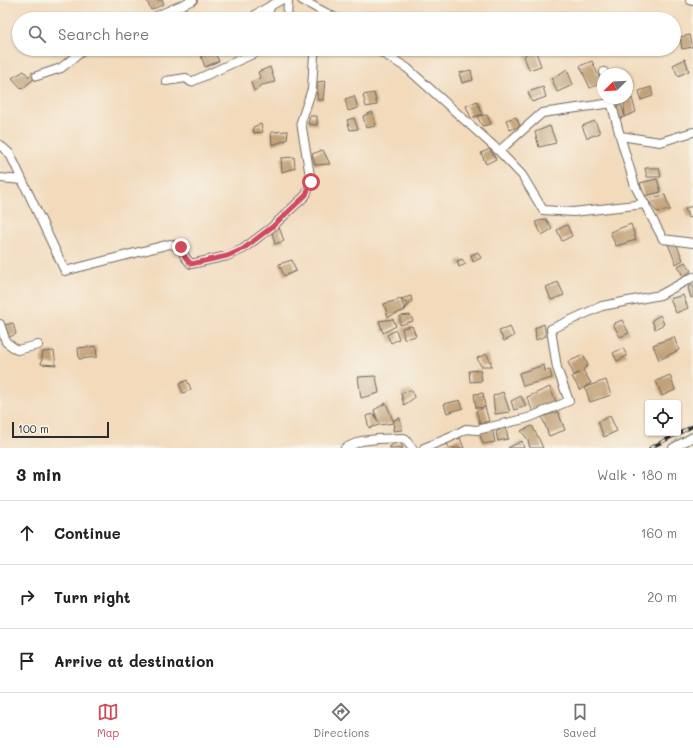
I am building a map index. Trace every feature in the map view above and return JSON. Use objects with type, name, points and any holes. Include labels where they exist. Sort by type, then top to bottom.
[{"type":"street","points":[[166,12],[193,0]]},
{"type":"street","points":[[260,12],[281,0]]},
{"type":"street","points":[[287,12],[288,0]]},
{"type":"street","points":[[302,0],[323,12]]},
{"type":"street","points":[[269,12],[271,6]]},
{"type":"street","points":[[37,76],[61,68],[76,56]]},
{"type":"street","points":[[166,81],[186,78],[191,82],[248,56]]},
{"type":"street","points":[[0,145],[10,154],[65,271],[170,244],[181,247],[185,257],[191,264],[227,256],[243,249],[272,227],[306,195],[311,182],[301,122],[312,89],[314,56]]},
{"type":"street","points":[[387,56],[407,68],[499,151],[522,175],[543,210],[573,212],[645,204]]},
{"type":"street","points":[[499,151],[542,113],[597,103]]},
{"type":"street","points":[[612,104],[635,186],[663,239],[693,243]]},
{"type":"street","points":[[620,136],[660,142],[693,132]]},
{"type":"street","points":[[0,178],[22,180]]},
{"type":"street","points":[[424,448],[466,429],[477,430],[528,418],[569,401],[557,368],[551,329],[602,306],[660,295],[693,277]]},
{"type":"street","points":[[0,324],[6,342],[17,350],[38,345]]},
{"type":"street","points":[[673,448],[693,437]]},
{"type":"street","points":[[345,448],[361,441],[404,438],[412,448]]},
{"type":"building","points":[[162,0],[164,4],[151,10],[147,1]]},
{"type":"building","points":[[690,35],[693,47],[682,49],[681,37]]},
{"type":"building","points":[[201,56],[216,56],[219,61],[205,67]]},
{"type":"building","points":[[524,56],[537,56],[541,66],[529,70]]},
{"type":"building","points":[[685,59],[689,71],[678,76],[673,65]]},
{"type":"building","points":[[592,61],[597,72],[597,85],[590,88],[580,66]]},
{"type":"building","points":[[270,67],[275,82],[262,85],[254,91],[251,82],[260,78],[258,72]]},
{"type":"building","points":[[567,69],[573,85],[557,92],[552,79]]},
{"type":"building","points":[[471,70],[473,80],[462,83],[459,73]]},
{"type":"building","points":[[24,71],[29,77],[32,72],[37,76],[22,89],[12,78]]},
{"type":"building","points":[[325,81],[323,100],[317,100],[317,82]]},
{"type":"building","points":[[543,87],[546,97],[532,102],[528,92]]},
{"type":"building","points":[[651,87],[653,96],[641,100],[639,91]]},
{"type":"building","points":[[374,93],[377,105],[366,107],[363,95]]},
{"type":"building","points":[[354,96],[358,108],[348,111],[345,99]]},
{"type":"building","points":[[477,101],[482,114],[471,118],[466,106]]},
{"type":"building","points":[[633,102],[636,112],[625,117],[624,104],[633,104]]},
{"type":"building","points":[[621,104],[625,117],[619,119],[613,109]]},
{"type":"building","points":[[372,112],[376,126],[366,128],[363,116]]},
{"type":"building","points":[[487,115],[491,124],[482,126],[477,116]]},
{"type":"building","points":[[310,116],[317,116],[317,125],[308,124]]},
{"type":"building","points":[[516,117],[520,126],[510,130],[506,120]]},
{"type":"building","points":[[354,118],[358,129],[350,130],[347,120]]},
{"type":"building","points":[[595,121],[600,133],[587,138],[582,126]]},
{"type":"building","points":[[261,124],[263,132],[254,133],[253,127]]},
{"type":"building","points":[[550,126],[556,143],[539,147],[535,132]]},
{"type":"building","points":[[288,131],[287,140],[272,145],[271,132]]},
{"type":"building","points":[[490,149],[496,159],[486,164],[481,153]]},
{"type":"building","points":[[323,150],[330,164],[315,165],[312,154]]},
{"type":"building","points":[[294,157],[295,168],[282,172],[281,158]]},
{"type":"building","points":[[645,168],[659,168],[661,177],[647,177]]},
{"type":"building","points":[[657,179],[661,192],[644,196],[640,183]]},
{"type":"building","points":[[665,195],[670,210],[657,212],[647,199]]},
{"type":"building","points":[[693,206],[693,216],[688,218],[685,208]]},
{"type":"building","points":[[546,219],[552,229],[542,235],[535,222]]},
{"type":"building","points":[[631,224],[636,240],[616,246],[610,232]]},
{"type":"building","points":[[567,225],[572,236],[562,241],[557,230]]},
{"type":"building","points":[[279,227],[284,241],[275,244],[272,232]]},
{"type":"building","points":[[675,241],[683,260],[676,264],[668,244]]},
{"type":"building","points":[[478,252],[481,258],[473,262],[471,255]]},
{"type":"building","points":[[462,259],[466,264],[459,267],[457,261]]},
{"type":"building","points":[[292,260],[296,271],[284,276],[279,264]]},
{"type":"building","points":[[685,262],[691,271],[683,276],[678,266]]},
{"type":"building","points":[[558,282],[564,295],[551,300],[546,287]]},
{"type":"building","points":[[693,284],[693,297],[691,298],[688,287]]},
{"type":"building","points":[[683,295],[688,308],[676,313],[670,299]]},
{"type":"building","points":[[411,296],[412,301],[405,310],[388,317],[384,304]],"holes":[[[401,299],[407,304],[405,310]]]},
{"type":"building","points":[[410,315],[413,321],[400,325],[400,316]]},
{"type":"building","points":[[660,315],[664,324],[655,329],[652,320]]},
{"type":"building","points":[[393,319],[396,326],[383,333],[379,321]]},
{"type":"building","points":[[622,320],[629,333],[620,337],[613,324]]},
{"type":"building","points":[[13,323],[16,334],[5,339],[4,325]]},
{"type":"building","points":[[544,324],[546,336],[536,340],[535,328]]},
{"type":"building","points":[[412,326],[416,336],[404,339],[402,328]]},
{"type":"building","points":[[510,327],[514,336],[504,341],[499,331]]},
{"type":"building","points":[[396,330],[399,339],[391,343],[387,335]]},
{"type":"building","points":[[674,337],[679,350],[659,360],[653,345]]},
{"type":"building","points":[[96,346],[97,357],[79,359],[78,348]]},
{"type":"building","points":[[623,348],[627,356],[617,361],[613,353]]},
{"type":"building","points":[[54,351],[56,365],[41,364],[43,352]]},
{"type":"building","points":[[487,354],[492,366],[481,366],[477,358]]},
{"type":"building","points":[[583,355],[588,365],[583,370],[591,383],[580,390],[572,377],[579,373],[574,375],[568,362]]},
{"type":"building","points":[[544,365],[545,371],[550,370],[552,378],[523,386],[519,373]]},
{"type":"building","points":[[480,370],[482,381],[470,382],[469,371]]},
{"type":"building","points":[[670,375],[675,390],[662,396],[656,381]]},
{"type":"building","points":[[376,376],[379,393],[361,398],[358,377]]},
{"type":"building","points":[[187,380],[191,389],[183,393],[179,384]]},
{"type":"building","points":[[606,380],[611,395],[590,402],[585,387]]},
{"type":"building","points":[[550,387],[556,402],[533,412],[527,397]]},
{"type":"building","points":[[412,390],[414,398],[404,405],[401,393]]},
{"type":"building","points":[[503,392],[510,412],[495,414],[493,396]]},
{"type":"building","points":[[483,393],[485,407],[476,408],[474,394]]},
{"type":"building","points":[[521,396],[526,406],[514,410],[511,401]]},
{"type":"building","points":[[460,400],[463,408],[447,413],[444,404]]},
{"type":"building","points":[[386,403],[394,423],[369,428],[366,416],[374,414],[378,422],[374,410]]},
{"type":"building","points":[[485,407],[489,421],[480,424],[476,411]]},
{"type":"building","points":[[558,412],[565,430],[549,436],[542,417]]},
{"type":"building","points":[[610,416],[617,431],[604,437],[598,422]]},
{"type":"building","points":[[400,418],[402,430],[393,431],[394,420]]},
{"type":"building","points":[[506,426],[508,439],[498,441],[496,432]]},
{"type":"building","points":[[532,426],[543,448],[530,448],[528,440],[521,431]]},
{"type":"building","points":[[492,428],[495,442],[483,444],[479,432]]},
{"type":"building","points":[[460,438],[464,448],[449,448],[447,443]]},
{"type":"building","points":[[400,441],[403,448],[390,448],[390,446]]},
{"type":"building","points":[[522,441],[524,448],[508,448]]},
{"type":"railway","points":[[650,448],[693,426]]},
{"type":"route","points":[[181,247],[185,257],[191,264],[227,256],[243,249],[272,227],[306,195],[311,182]]}]
